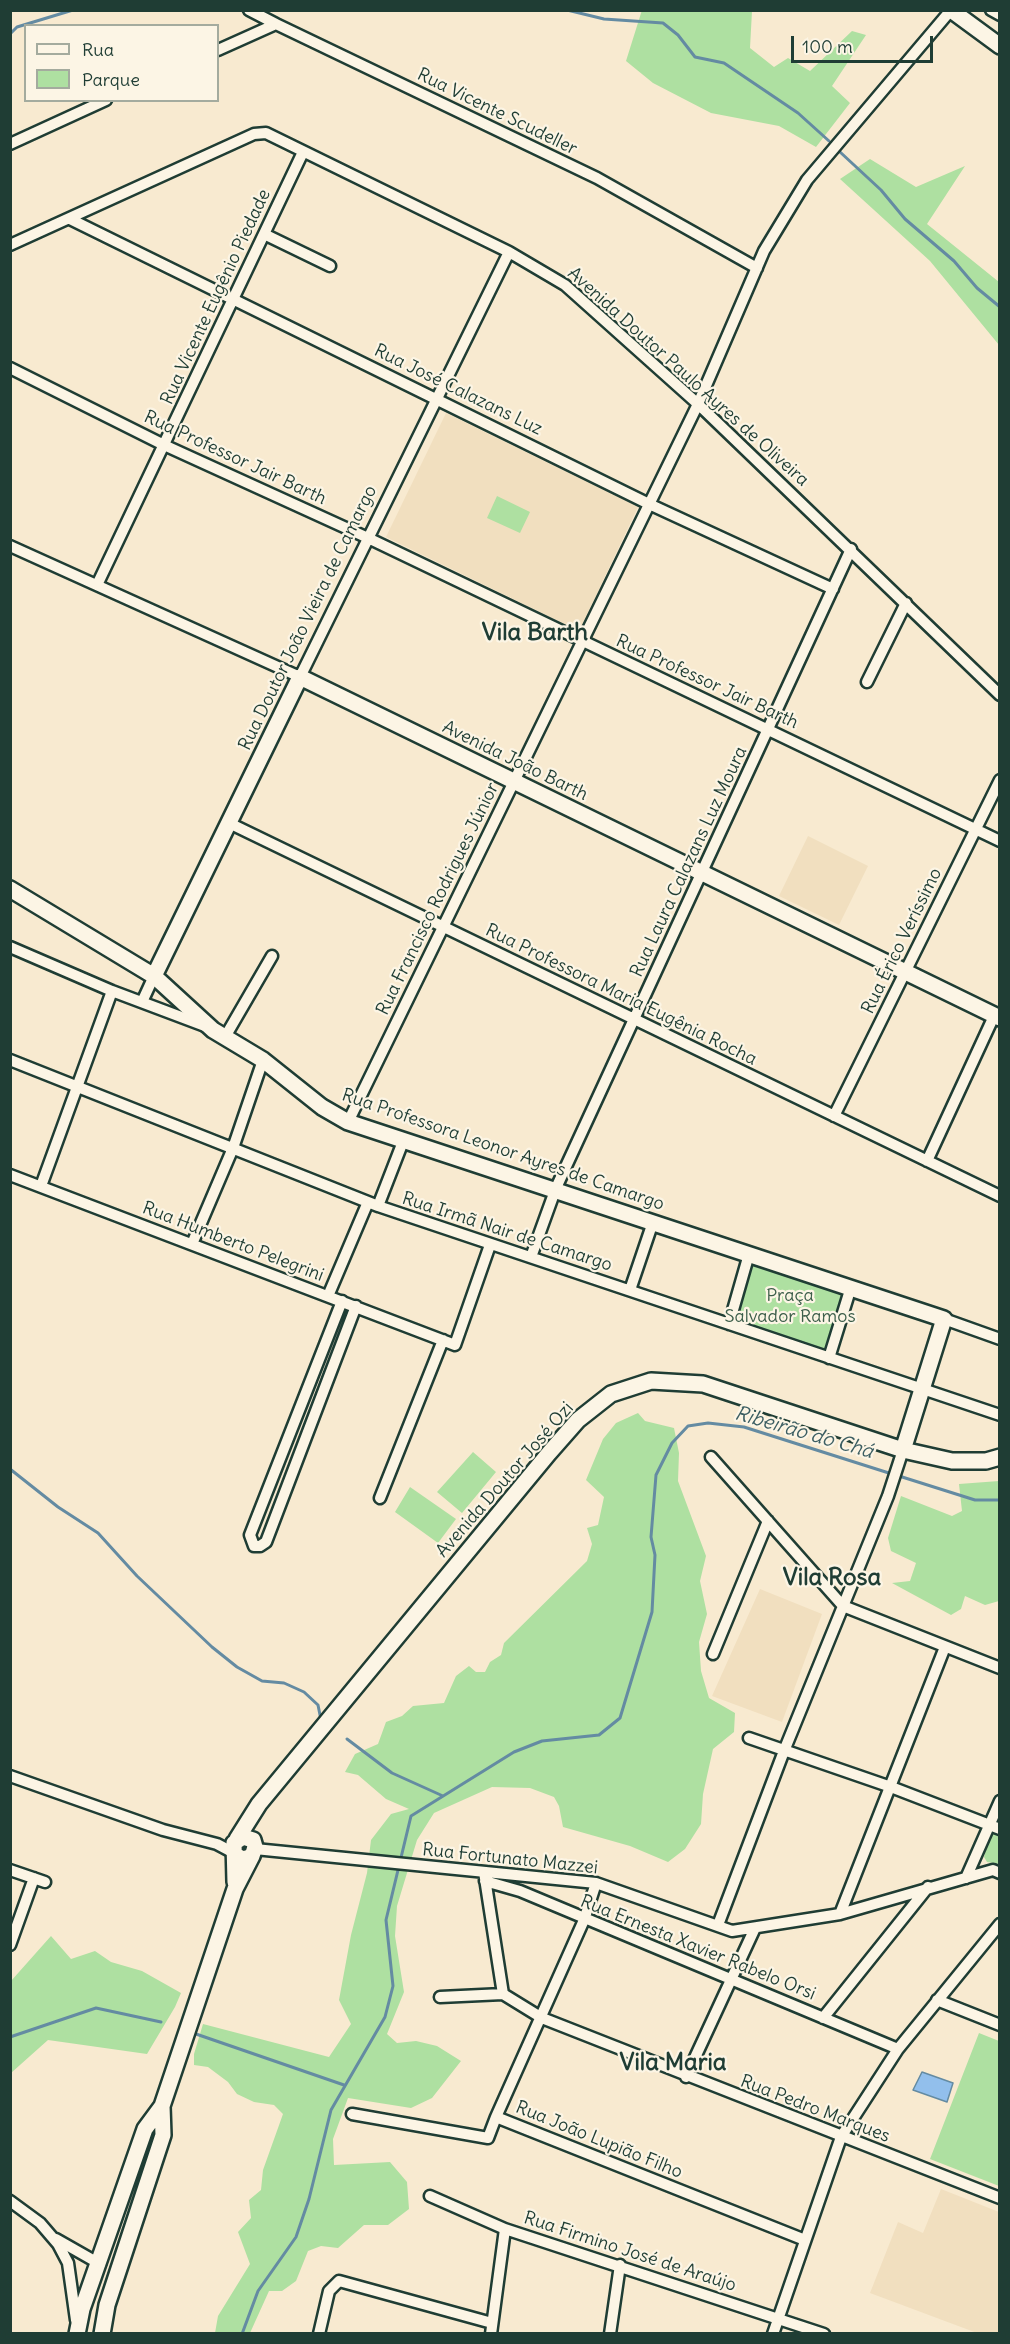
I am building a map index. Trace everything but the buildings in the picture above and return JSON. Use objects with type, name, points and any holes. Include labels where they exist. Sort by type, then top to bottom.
[{"type":"main road","points":[[951,10],[999,46]]},
{"type":"main road","name":"Avenida João Barth","points":[[300,677],[513,783],[702,872],[997,1017]]},
{"type":"main road","name":"Rua Doutor João Vieira de Camargo","points":[[154,976],[300,677]]},
{"type":"main road","name":"Rua Professora Leonor Ayres de Camargo","points":[[10,889],[154,976],[219,1033],[263,1060],[322,1107],[348,1122],[556,1188],[944,1318]]},
{"type":"main road","points":[[903,1450],[944,1318]]},
{"type":"main road","name":"Avenida Doutor José Ozi","points":[[162,2106],[235,1889],[243,1848],[269,1795],[548,1455],[578,1420],[611,1394],[651,1381],[703,1384],[903,1450],[952,1461],[986,1461],[999,1457]]},
{"type":"main road","points":[[77,2333],[82,2309],[100,2264],[145,2129],[162,2106]]},
{"type":"main road","points":[[102,2334],[107,2304],[163,2135],[162,2106]]},
{"type":"street","name":"Rua Vicente Scudeller","points":[[249,10],[597,178],[757,268]]},
{"type":"street","name":"Rua Francisco Rodrigues Júnior","points":[[348,1122],[698,404],[757,268],[785,214],[807,180],[951,10]]},
{"type":"street","points":[[991,10],[999,15]]},
{"type":"street","points":[[219,50],[276,24]]},
{"type":"street","points":[[10,144],[102,102]]},
{"type":"street","name":"Avenida Doutor Paulo Ayres de Oliveira","points":[[10,245],[254,134],[266,133],[509,252],[565,285],[698,404],[999,694]]},
{"type":"street","name":"Rua Vicente Eugênio Piedade","points":[[97,585],[303,152]]},
{"type":"street","name":"Rua José Calazans Luz","points":[[70,219],[649,504],[833,589]]},
{"type":"street","points":[[264,234],[330,266]]},
{"type":"street","name":"Rua Doutor João Vieira de Camargo","points":[[300,677],[509,252]]},
{"type":"street","name":"Rua Professor Jair Barth","points":[[10,368],[164,445],[369,538],[999,841]]},
{"type":"street","name":"Avenida João Barth","points":[[10,546],[300,677]]},
{"type":"street","name":"Rua Laura Calazans Luz Moura","points":[[531,1257],[556,1188],[851,549]]},
{"type":"street","points":[[867,682],[906,603]]},
{"type":"street","name":"Rua Érico Veríssimo","points":[[834,1116],[999,780]]},
{"type":"street","name":"Rua Professora Maria Eugênia Rocha","points":[[229,824],[999,1196]]},
{"type":"street","points":[[10,947],[112,992],[219,1033],[272,956]]},
{"type":"street","name":"Rua Doutor João Vieira de Camargo","points":[[142,1002],[154,976]]},
{"type":"street","points":[[41,1186],[112,992]]},
{"type":"street","points":[[927,1161],[997,1017]]},
{"type":"street","name":"Rua Irmã Nair de Camargo","points":[[10,1060],[373,1204],[999,1415]]},
{"type":"street","points":[[192,1244],[233,1148],[263,1060]]},
{"type":"street","points":[[328,1296],[404,1139]]},
{"type":"street","name":"Rua Humberto Pelegrini","points":[[10,1175],[442,1340]]},
{"type":"street","points":[[630,1290],[653,1222]]},
{"type":"street","points":[[380,1498],[442,1340],[455,1345],[490,1245]]},
{"type":"street","points":[[729,1324],[749,1254]]},
{"type":"street","points":[[829,1358],[851,1287]]},
{"type":"street","points":[[342,1302],[250,1535],[254,1546],[260,1546],[266,1542],[356,1306]]},
{"type":"street","name":"Rua Professora Leonor Ayres de Camargo","points":[[944,1318],[999,1339]]},
{"type":"street","points":[[309,1385],[324,1390]]},
{"type":"street","points":[[718,1925],[784,1751],[888,1496],[903,1450]]},
{"type":"street","points":[[711,1457],[843,1606],[999,1668]]},
{"type":"street","points":[[279,1464],[293,1469]]},
{"type":"street","points":[[713,1654],[768,1521]]},
{"type":"street","points":[[840,1914],[945,1647]]},
{"type":"street","points":[[749,1738],[891,1787],[995,1827]]},
{"type":"street","name":"Rua Fortunato Mazzei","points":[[10,1776],[163,1830],[217,1844],[413,1865],[484,1877],[596,1883],[732,1931],[840,1914],[928,1887],[996,1872]]},
{"type":"street","points":[[966,1878],[978,1852],[995,1827],[999,1801]]},
{"type":"street","points":[[978,1852],[996,1872]]},
{"type":"street","points":[[10,1870],[39,1880],[10,1945]]},
{"type":"street","points":[[440,1997],[502,1994],[484,1877]]},
{"type":"street","name":"Rua Ernesta Xavier Rabelo Orsi","points":[[484,1877],[898,2049]]},
{"type":"street","points":[[496,2117],[584,1920],[596,1883]]},
{"type":"street","points":[[823,2018],[928,1887]]},
{"type":"street","points":[[773,2334],[841,2137],[898,2049],[999,1924]]},
{"type":"street","points":[[686,2077],[755,1928]]},
{"type":"street","name":"Rua Pedro Marques","points":[[502,1994],[542,2018],[686,2077],[999,2198]]},
{"type":"street","points":[[938,2000],[999,2025]]},
{"type":"street","name":"Rua João Lupião Filho","points":[[352,2114],[488,2138],[496,2117],[805,2240]]},
{"type":"street","name":"Rua Firmino José de Araújo","points":[[430,2196],[505,2229],[824,2334]]},
{"type":"street","points":[[10,2201],[40,2223],[69,2263],[77,2333]]},
{"type":"street","points":[[319,2334],[329,2291],[339,2281],[491,2328],[505,2229]]},
{"type":"street","points":[[50,2235],[86,2259],[100,2264]]},
{"type":"street","points":[[610,2334],[620,2265]]},
{"type":"shaded area","points":[[446,413],[638,507],[579,631],[386,537]]},
{"type":"shaded area","points":[[808,836],[868,866],[839,925],[779,896]]},
{"type":"shaded area","points":[[760,1589],[822,1614],[782,1722],[712,1696]]},
{"type":"shaded area","points":[[941,2189],[999,2212],[999,2333],[977,2333],[870,2293],[898,2222],[923,2233]]},
{"type":"green space","points":[[642,10],[752,11],[750,48],[774,67],[788,58],[810,71],[852,31],[866,35],[832,86],[850,103],[816,147],[779,126],[711,113],[653,83],[626,61]]},
{"type":"green space","points":[[870,159],[916,187],[965,166],[927,224],[999,282],[999,345],[930,261],[840,179]]},
{"type":"green space","points":[[497,496],[530,512],[520,533],[487,518]]},
{"type":"green space","name":"Praça Salvador Ramos","points":[[754,1262],[844,1290],[826,1350],[735,1322]]},
{"type":"green space","points":[[638,1413],[645,1421],[674,1428],[679,1453],[678,1481],[706,1556],[700,1581],[707,1614],[699,1642],[701,1671],[709,1698],[735,1713],[734,1732],[713,1749],[703,1794],[701,1824],[685,1849],[668,1862],[630,1846],[563,1827],[559,1806],[554,1797],[530,1788],[492,1787],[434,1813],[417,1840],[397,1906],[395,1936],[404,1992],[387,2034],[397,2043],[416,2041],[437,2046],[461,2061],[432,2098],[411,2108],[348,2098],[333,2139],[334,2165],[390,2162],[407,2182],[409,2209],[388,2225],[364,2225],[338,2248],[321,2246],[308,2251],[296,2281],[282,2291],[269,2291],[250,2333],[215,2333],[218,2316],[250,2264],[238,2232],[251,2218],[249,2200],[261,2190],[263,2170],[283,2114],[274,2105],[254,2102],[237,2094],[228,2082],[208,2067],[194,2065],[194,2054],[203,2024],[329,2057],[351,2024],[339,2000],[351,1935],[367,1873],[371,1840],[391,1814],[409,1809],[386,1799],[358,1775],[345,1772],[355,1754],[378,1744],[386,1722],[402,1716],[413,1706],[444,1703],[456,1676],[469,1666],[476,1672],[485,1672],[490,1662],[501,1655],[504,1643],[587,1561],[592,1544],[587,1528],[598,1525],[604,1497],[586,1480],[603,1439],[616,1423]]},
{"type":"green space","points":[[473,1452],[496,1472],[462,1513],[437,1492]]},
{"type":"green space","points":[[999,1481],[999,1601],[985,1605],[965,1596],[961,1609],[951,1615],[892,1583],[910,1581],[916,1563],[891,1551],[888,1538],[901,1496],[952,1516],[962,1511],[959,1484]]},
{"type":"green space","points":[[410,1487],[456,1519],[438,1543],[395,1512]]},
{"type":"green space","points":[[991,1830],[999,1834],[999,1864],[987,1862],[984,1857]]},
{"type":"green space","points":[[51,1936],[71,1959],[95,1951],[111,1962],[142,1971],[181,1993],[147,2054],[48,2040],[11,2073],[11,1981]]},
{"type":"green space","points":[[979,2033],[999,2041],[999,2186],[930,2159]]},
{"type":"water","points":[[922,2072],[953,2083],[947,2102],[913,2090]]},
{"type":"waterway","points":[[27,24],[73,10]]},
{"type":"waterway","points":[[567,10],[604,19],[663,23],[678,35],[695,57],[724,63],[798,113],[829,141]]},
{"type":"waterway","points":[[10,34],[17,27],[24,25]]},
{"type":"waterway","points":[[840,152],[881,190],[905,219],[954,261],[977,288],[1000,307]]},
{"type":"waterway","name":"Ribeirão do Chá","points":[[242,2334],[258,2291],[296,2237],[309,2199],[331,2110],[385,2017],[393,1986],[386,1920],[411,1816],[514,1752],[542,1741],[599,1735],[620,1718],[652,1612],[655,1555],[651,1537],[656,1475],[672,1443],[688,1426],[708,1423],[744,1427],[892,1474]]},
{"type":"waterway","points":[[10,1469],[58,1507],[98,1533],[137,1576],[212,1647],[237,1667],[262,1681],[284,1683],[304,1692],[318,1705],[321,1720]]},
{"type":"waterway","name":"Ribeirão do Chá","points":[[899,1476],[975,1500],[1000,1500]]},
{"type":"waterway","points":[[347,1739],[392,1773],[443,1796]]},
{"type":"waterway","points":[[10,2037],[96,2008],[161,2022]]},
{"type":"waterway","points":[[196,2034],[344,2085]]},
{"type":"district","name":"Vila Barth","points":[[535,633]]},
{"type":"district","name":"Vila Rosa","points":[[832,1578]]},
{"type":"district","name":"Vila Maria","points":[[673,2063]]}]
